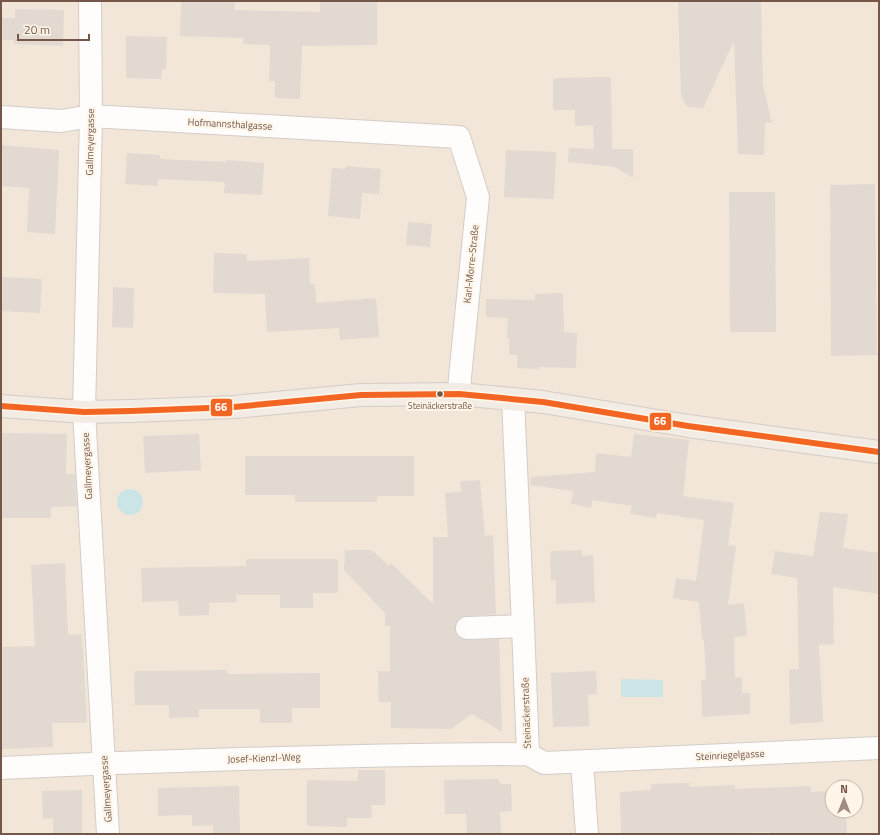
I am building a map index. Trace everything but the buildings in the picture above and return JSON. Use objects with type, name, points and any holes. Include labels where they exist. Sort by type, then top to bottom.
[{"type":"main road","points":[[1,406],[84,412],[184,410],[361,395],[459,394],[543,402],[688,426],[879,452]]},
{"type":"street","name":"Gallmeyergasse","points":[[90,1],[91,116],[84,412],[108,834]]},
{"type":"street","name":"Hofmannsthalgasse","points":[[1,117],[61,121],[91,116],[459,137]]},
{"type":"street","name":"Karl-Morre-Straße","points":[[459,137],[478,197],[459,394]]},
{"type":"street","name":"Steinäckerstraße","points":[[513,399],[524,626],[528,754],[544,763],[582,762]]},
{"type":"street","points":[[467,628],[524,626]]},
{"type":"street","name":"Steinriegelgasse","points":[[582,762],[879,748]]},
{"type":"street","name":"Josef-Kienzl-Weg","points":[[1,768],[104,763],[394,755],[528,754]]},
{"type":"street","points":[[582,762],[587,834]]},
{"type":"shaded area","points":[[1,1],[879,1],[879,834],[1,834]]},
{"type":"water","points":[[130,489],[139,493],[143,502],[139,511],[130,515],[121,511],[117,502],[121,493]]},
{"type":"water","points":[[621,679],[663,680],[663,697],[621,697]]},
{"type":"transit line","name":"66","points":[[1,406],[84,412],[131,411],[234,407],[361,395],[459,394],[543,402],[688,426],[879,452]]},
{"type":"place","name":"Steinäckerstraße","points":[[440,394]]}]
